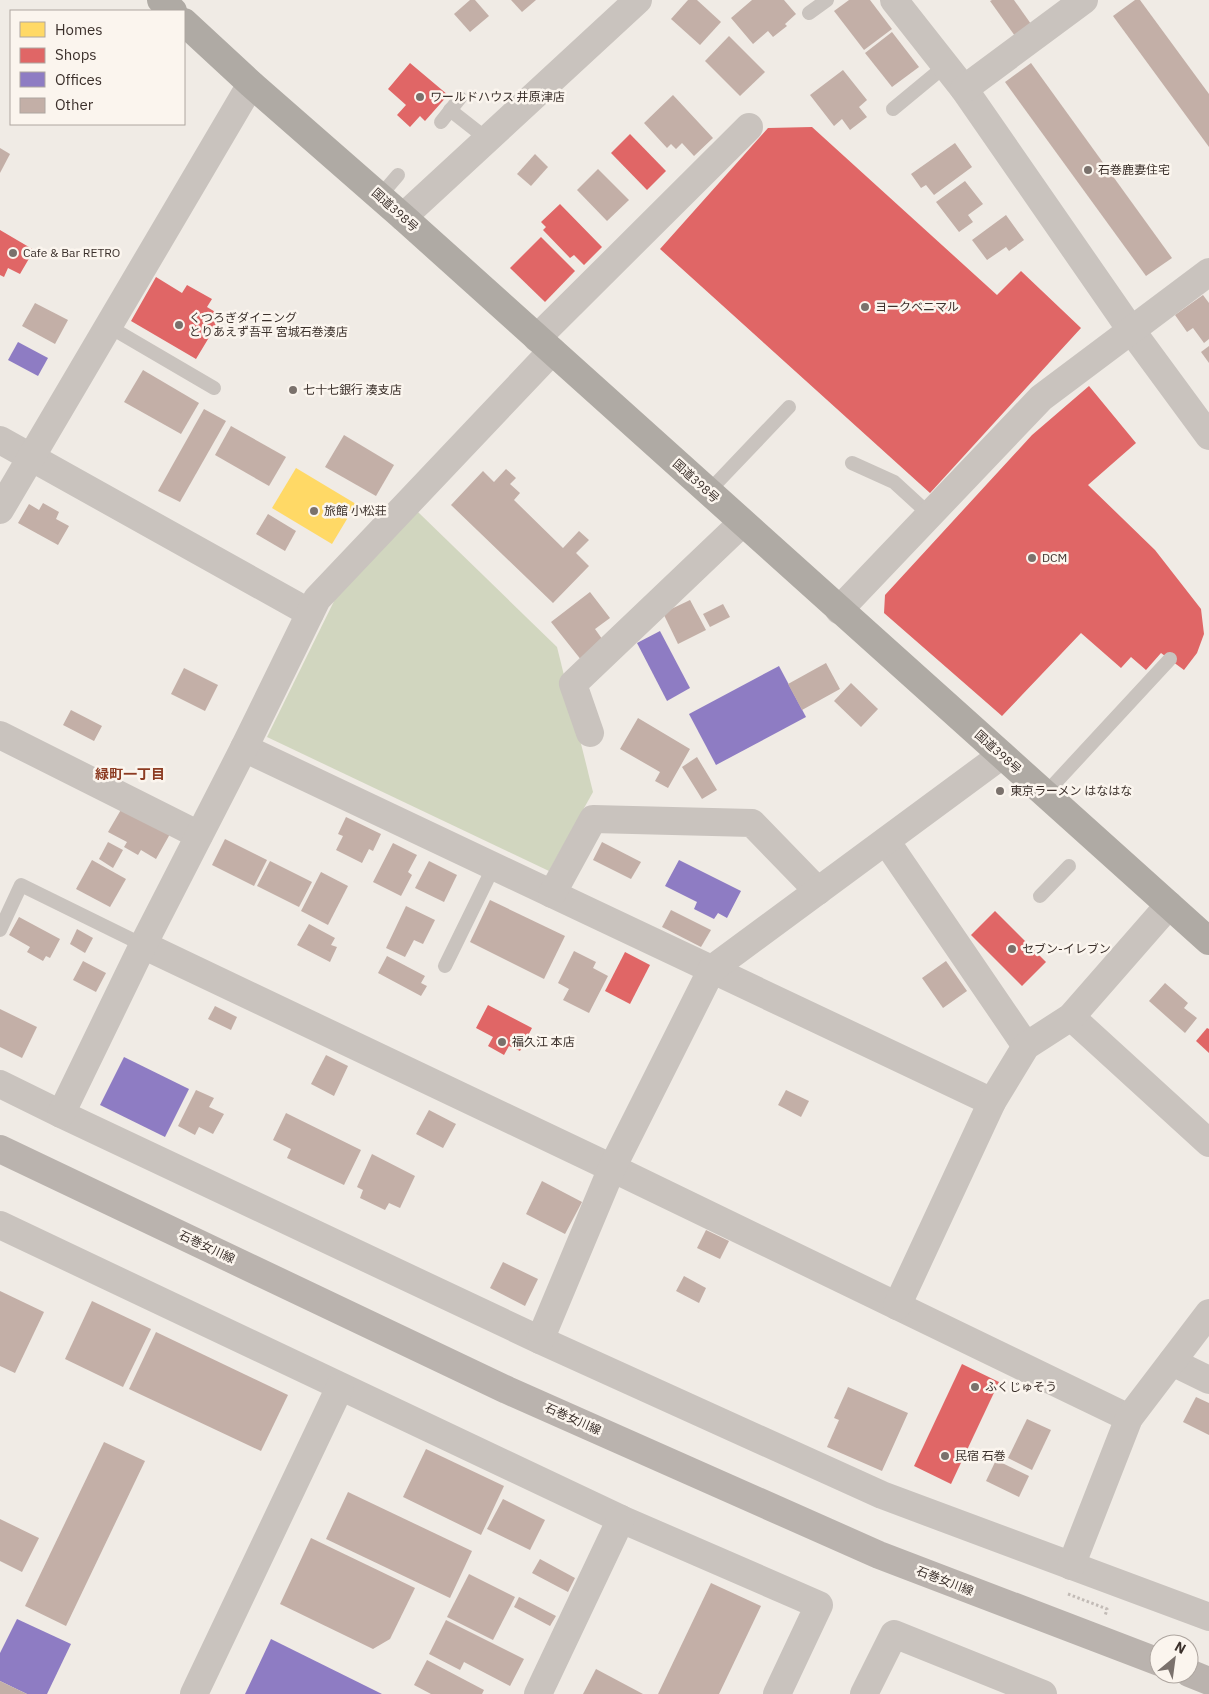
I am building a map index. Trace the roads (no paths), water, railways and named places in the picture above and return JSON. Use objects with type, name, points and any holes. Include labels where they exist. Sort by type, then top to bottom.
[{"type":"highway","points":[[160,0],[172,10]]},
{"type":"highway","name":"国道398号","points":[[185,23],[1209,941]]},
{"type":"main road","name":"石巻女川線","points":[[0,1149],[507,1390],[870,1552],[1149,1658]]},
{"type":"street","points":[[403,217],[638,0]]},
{"type":"street","points":[[894,0],[964,89],[1131,330],[1209,436]]},
{"type":"street","points":[[964,89],[1084,0]]},
{"type":"street","points":[[0,510],[30,456],[252,84]]},
{"type":"street","points":[[61,1114],[143,945],[244,748],[317,598],[545,345],[749,127]]},
{"type":"street","points":[[839,610],[1041,398],[1209,272]]},
{"type":"street","points":[[0,440],[310,613]]},
{"type":"street","points":[[590,733],[573,684],[742,523]]},
{"type":"street","points":[[0,735],[198,835]]},
{"type":"street","points":[[244,748],[992,1102]]},
{"type":"street","points":[[540,1340],[612,1168],[712,969],[1002,755]]},
{"type":"street","points":[[552,894],[593,820],[752,823],[818,891]]},
{"type":"street","points":[[886,841],[1026,1046]]},
{"type":"street","points":[[897,1306],[992,1102],[1026,1046],[1071,1017],[1169,906]]},
{"type":"street","points":[[143,945],[612,1168],[1129,1418]]},
{"type":"street","points":[[1071,1017],[1209,1143]]},
{"type":"street","points":[[0,1084],[540,1340],[882,1495],[1209,1617]]},
{"type":"street","points":[[0,1225],[621,1519],[819,1605],[777,1694]]},
{"type":"street","points":[[1070,1566],[1129,1418],[1209,1313]]},
{"type":"street","points":[[1172,1362],[1209,1380]]},
{"type":"street","points":[[194,1694],[340,1387]]},
{"type":"street","points":[[538,1694],[621,1519]]},
{"type":"street","points":[[864,1694],[894,1634],[1042,1694]]},
{"type":"lane","points":[[809,13],[827,0]]},
{"type":"lane","points":[[893,109],[945,66]]},
{"type":"lane","points":[[441,122],[460,98]]},
{"type":"lane","points":[[450,110],[487,139]]},
{"type":"lane","points":[[380,196],[398,175]]},
{"type":"lane","points":[[108,326],[214,388]]},
{"type":"lane","points":[[708,492],[789,407]]},
{"type":"lane","points":[[852,463],[894,482],[930,515]]},
{"type":"lane","points":[[1045,794],[1170,659]]},
{"type":"lane","points":[[445,966],[494,866]]},
{"type":"lane","points":[[1040,896],[1068,866]]},
{"type":"lane","points":[[0,930],[21,885],[143,945]]},
{"type":"place","name":"ワールドハウス 井原津店","points":[[420,97]]},
{"type":"place","name":"石巻鹿妻住宅","points":[[1088,170]]},
{"type":"place","name":"Cafe & Bar RETRO","points":[[13,253]]},
{"type":"place","name":"ヨークベニマル","points":[[865,307]]},
{"type":"place","name":"くつろぎダイニング とりあえず吾平 宮城石巻湊店","points":[[179,325]]},
{"type":"place","name":"七十七銀行 湊支店","points":[[293,390]]},
{"type":"place","name":"旅館 小松荘","points":[[314,511]]},
{"type":"place","name":"DCM","points":[[1032,558]]},
{"type":"place","name":"東京ラーメン はなはな","points":[[1000,791]]},
{"type":"place","name":"セブン-イレブン","points":[[1012,949]]},
{"type":"place","name":"福久江 本店","points":[[502,1042]]},
{"type":"place","name":"ふくじゅそう","points":[[975,1387]]},
{"type":"place","name":"民宿 石巻","points":[[945,1456]]},
{"type":"district","name":"緑町一丁目","points":[[130,774]]}]
